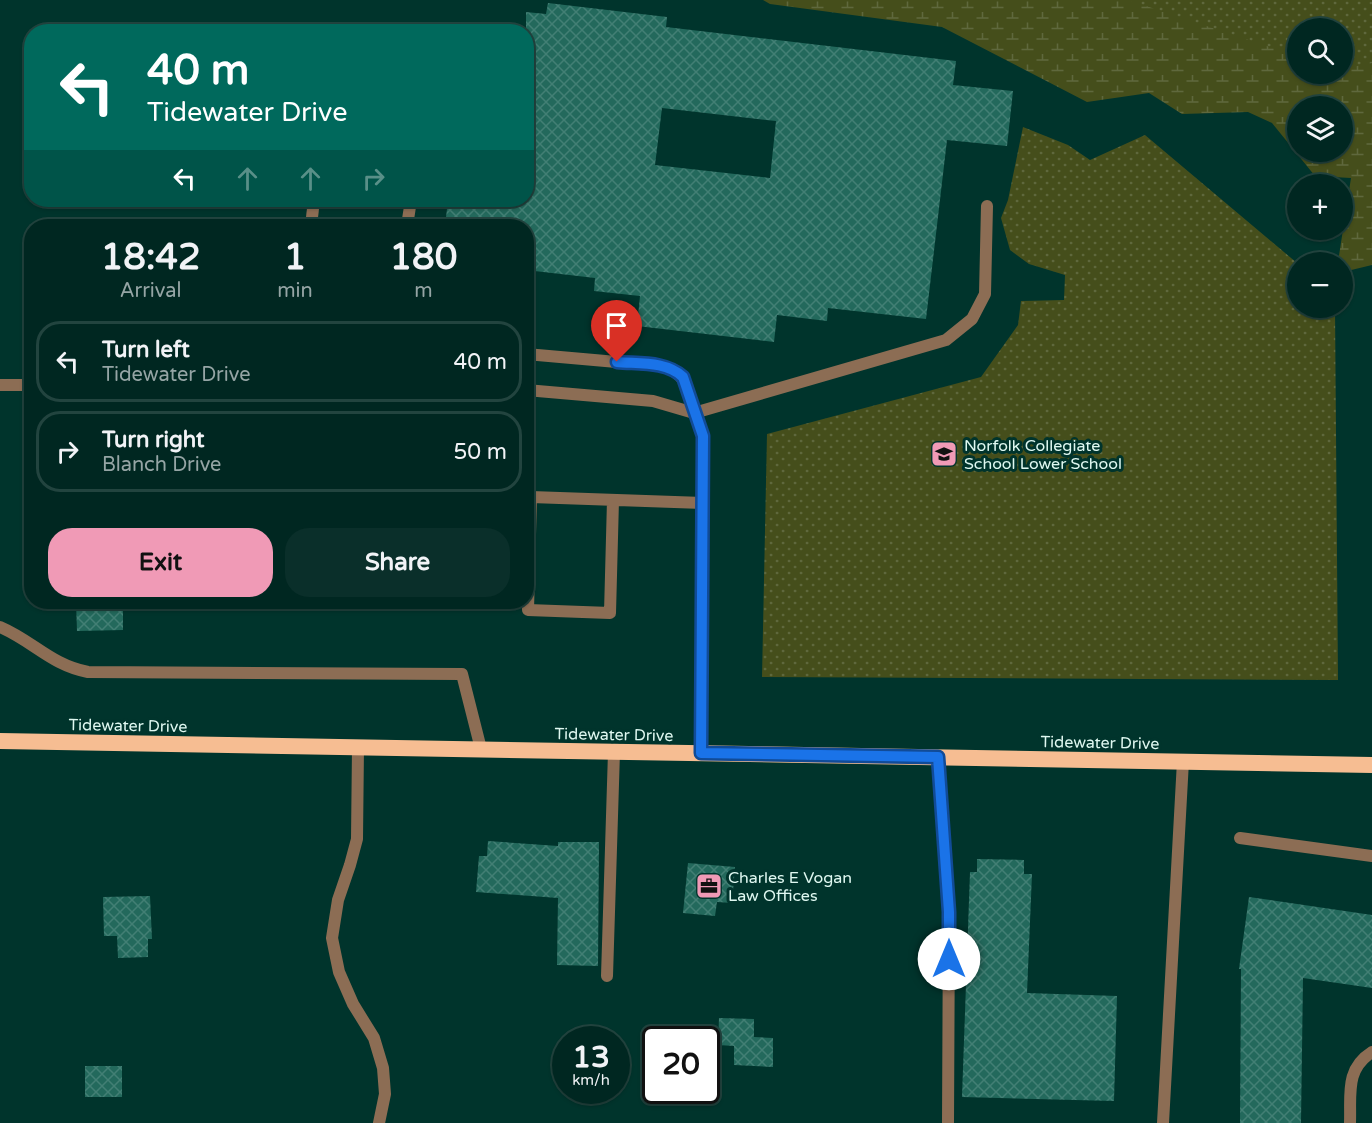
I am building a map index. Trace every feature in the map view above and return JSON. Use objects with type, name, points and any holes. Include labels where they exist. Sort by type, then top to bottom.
[{"type":"highway","name":"Tidewater Drive","points":[[0,741],[1372,765]]},
{"type":"street","points":[[534,391],[653,401],[694,413],[946,340],[972,320],[985,294],[987,206]]},
{"type":"street","points":[[534,355],[662,366],[676,371],[683,377],[703,436],[701,753]]},
{"type":"street","points":[[0,385],[24,385]]},
{"type":"street","points":[[534,497],[703,503]]},
{"type":"street","points":[[528,609],[610,613],[613,500]]},
{"type":"street","points":[[0,627],[18,635],[52,660],[88,672],[462,674],[481,749]]},
{"type":"street","points":[[357,747],[357,839],[338,900],[332,938],[339,972],[353,1004],[374,1038],[383,1068],[385,1094],[379,1123]]},
{"type":"street","points":[[607,976],[615,752]]},
{"type":"street","points":[[938,757],[949,912],[948,1123]]},
{"type":"street","points":[[1162,1123],[1183,761]]},
{"type":"street","points":[[1240,838],[1372,856]]},
{"type":"street","points":[[1350,1123],[1351,1075],[1361,1059],[1372,1052]]},
{"type":"green space","points":[[763,0],[1372,0],[1372,265],[1353,270],[1353,252],[1340,252],[1341,240],[1353,240],[1353,174],[1313,174],[1304,162],[1353,162],[1353,96],[1287,96],[1287,141],[1272,123],[1248,112],[1182,114],[1149,93],[1087,102],[942,27],[770,4]]},
{"type":"green space","points":[[1128,0],[1372,0],[1372,63],[1353,67],[1353,18],[1287,18],[1287,53]]},
{"type":"green space","points":[[1023,127],[1068,145],[1090,160],[1145,135],[1287,255],[1287,318],[1335,318],[1338,680],[762,677],[767,434],[981,377],[1018,325],[1021,301],[1064,300],[1065,275],[1029,264],[1010,250],[1001,218],[1008,200]]},
{"type":"building","points":[[548,3],[667,17],[666,27],[956,61],[953,85],[1013,91],[1007,146],[947,140],[926,319],[828,308],[827,321],[777,315],[774,342],[637,326],[640,296],[594,291],[595,278],[534,271],[534,219],[446,219],[447,207],[534,207],[534,24],[526,24],[526,12],[546,14]],"holes":[[[662,108],[776,121],[770,178],[655,165]]]},
{"type":"building","points":[[76,609],[123,609],[123,630],[77,631]]},
{"type":"building","points":[[488,841],[558,846],[558,842],[599,842],[598,966],[557,965],[558,898],[476,892],[479,856],[487,856]]},
{"type":"building","points":[[977,859],[1024,860],[1024,874],[1032,874],[1027,993],[1117,996],[1114,1101],[962,1097],[970,872],[977,872]]},
{"type":"building","points":[[688,863],[735,867],[732,903],[717,902],[715,916],[683,913]]},
{"type":"building","points":[[150,896],[152,939],[148,939],[148,957],[118,958],[117,936],[104,936],[103,897]]},
{"type":"building","points":[[1249,897],[1372,915],[1372,988],[1303,978],[1301,1123],[1240,1123],[1241,969],[1239,969]]},
{"type":"building","points":[[719,1018],[754,1019],[754,1037],[773,1038],[773,1067],[734,1065],[734,1046],[720,1045]]},
{"type":"building","points":[[85,1066],[122,1066],[122,1097],[85,1097]]},
{"type":"place","name":"Norfolk Collegiate School Lower School","points":[[944,454]]},
{"type":"place","name":"Charles E Vogan Law Offices","points":[[709,886]]},
{"type":"route","points":[[617,362],[662,366],[676,371],[683,377],[703,436],[701,753],[938,757],[949,912],[949,959]]}]
